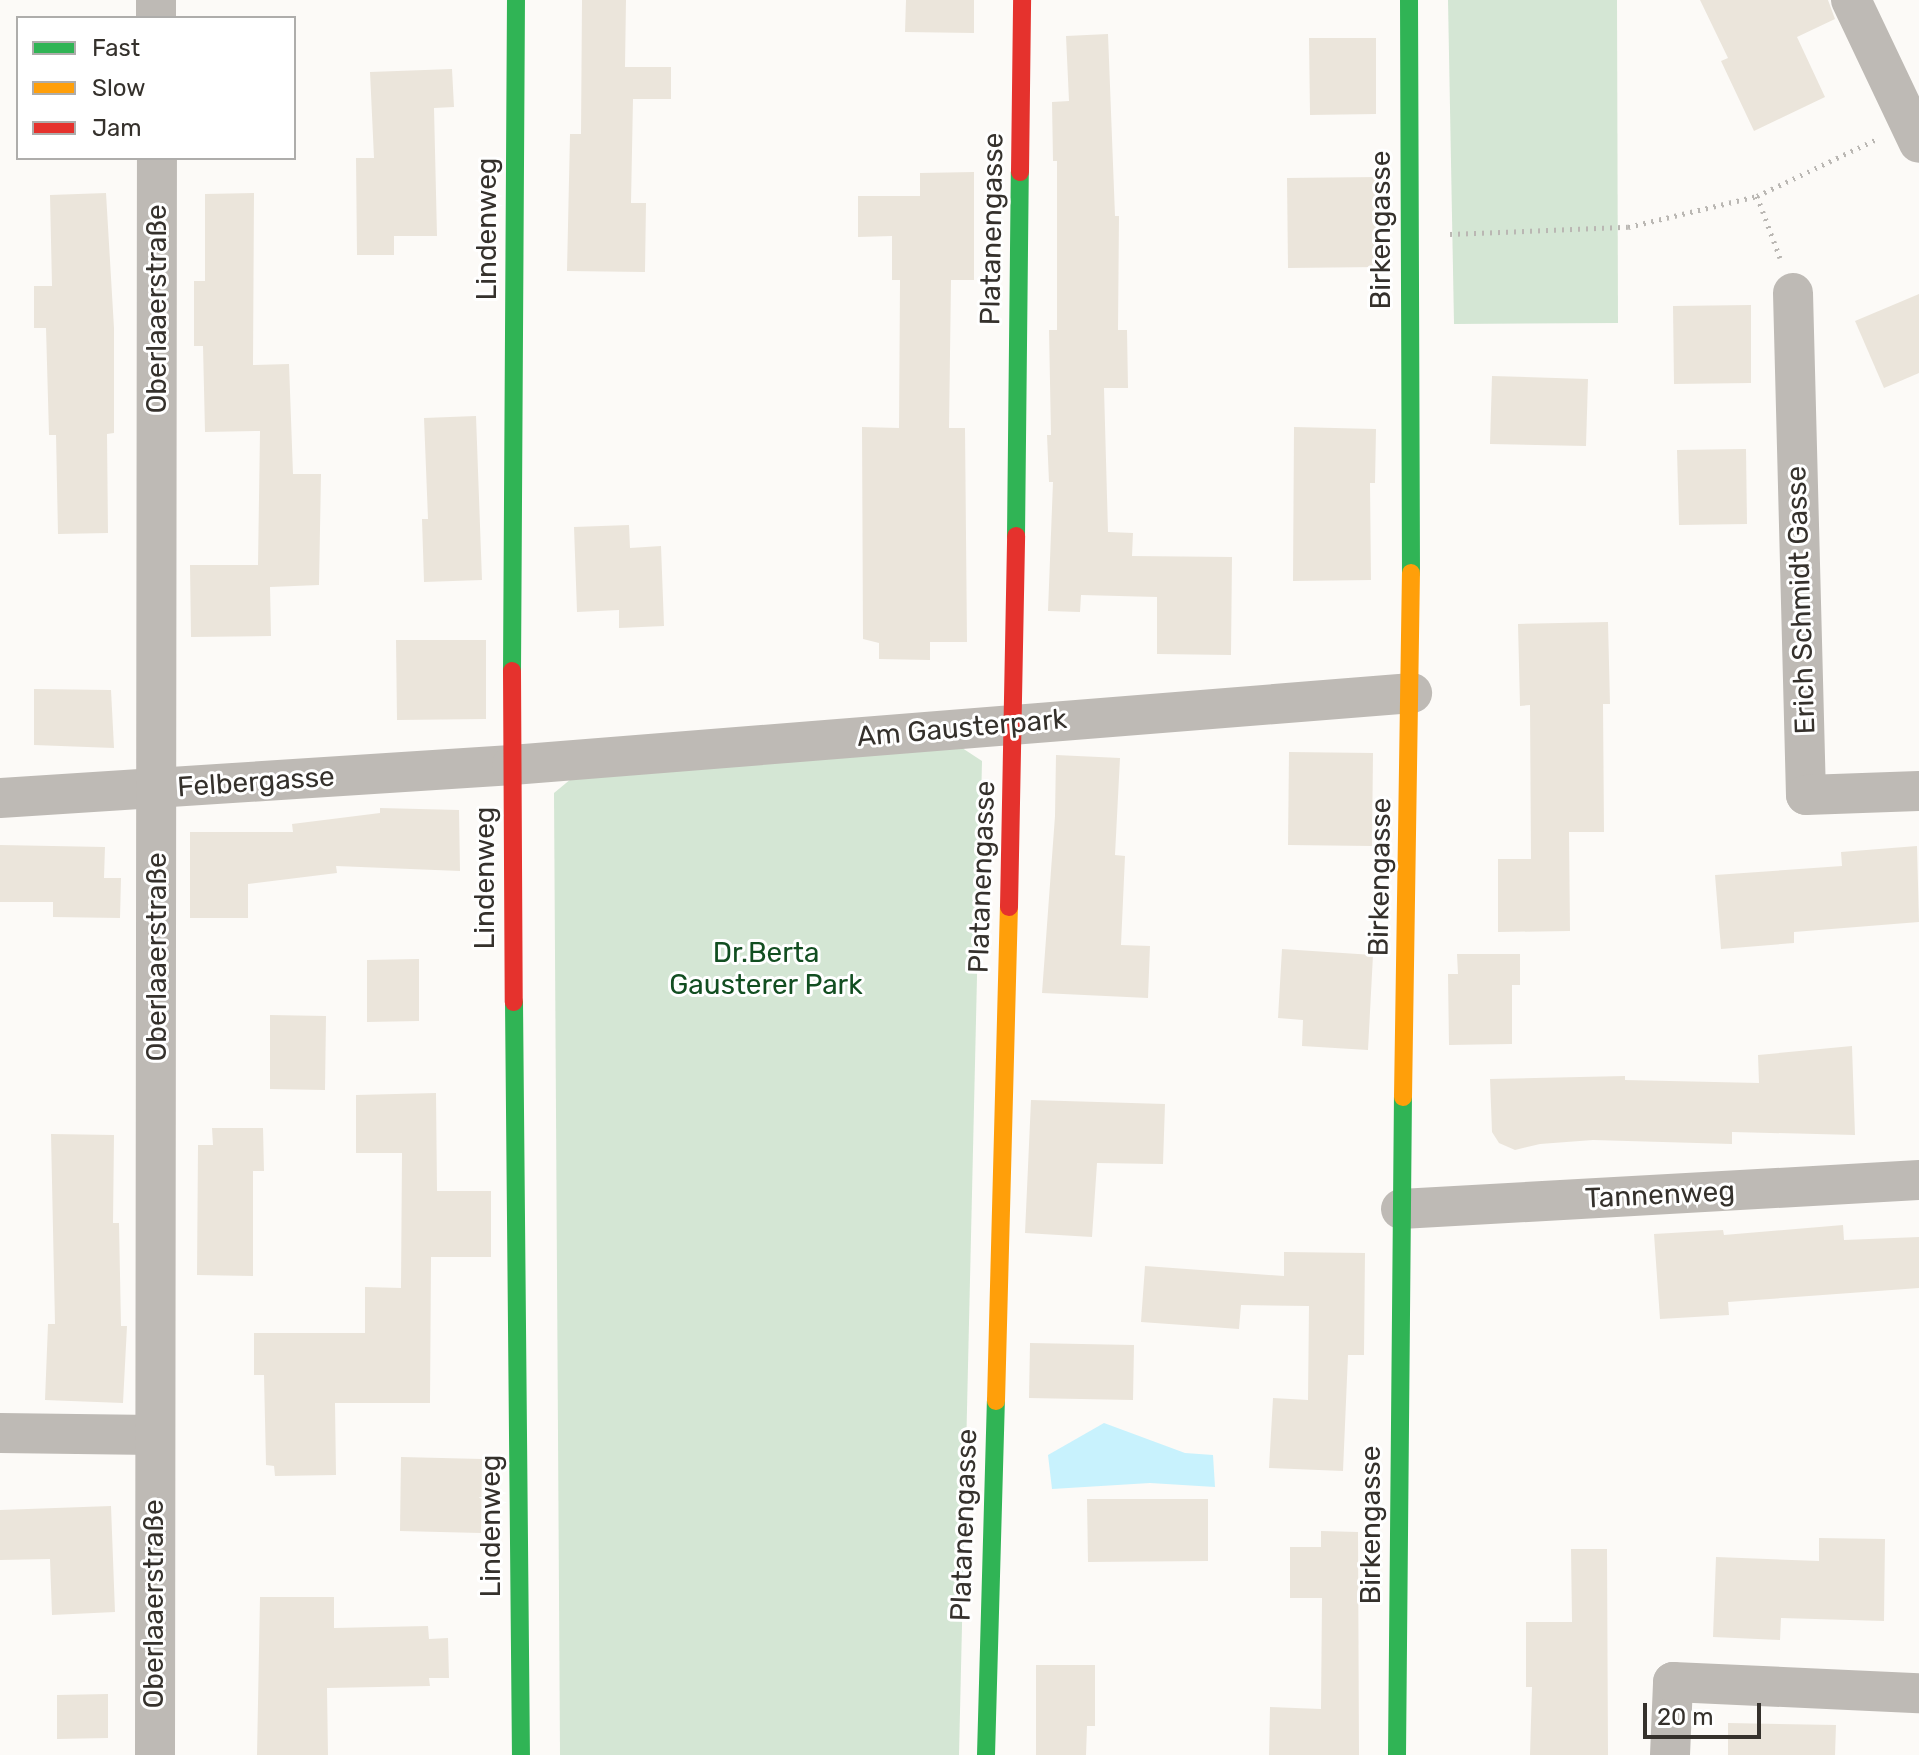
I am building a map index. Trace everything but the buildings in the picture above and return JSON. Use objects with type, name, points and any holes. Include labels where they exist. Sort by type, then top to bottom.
[{"type":"street","name":"Lindenweg","points":[[516,0],[512,765],[521,1755]]},
{"type":"street","name":"Platanengasse","points":[[986,1755],[1014,723],[1022,0]]},
{"type":"street","name":"Birkengasse","points":[[1397,1755],[1401,1209],[1412,693],[1409,0]]},
{"type":"street","points":[[1851,0],[1914,133]]},
{"type":"street","name":"Oberlaaerstraße","points":[[155,1755],[157,160]]},
{"type":"street","name":"Erich Schmidt Gasse","points":[[1793,293],[1806,795],[1919,791]]},
{"type":"street","name":"Am Gausterpark","points":[[512,765],[1412,693]]},
{"type":"street","name":"Felbergasse","points":[[0,798],[512,765]]},
{"type":"street","name":"Tannenweg","points":[[1401,1209],[1919,1180]]},
{"type":"street","points":[[0,1433],[154,1435]]},
{"type":"street","points":[[1670,1755],[1673,1682],[1919,1693]]},
{"type":"path","points":[[1409,236],[1628,227],[1757,196],[1914,133]]},
{"type":"path","points":[[1757,196],[1793,293]]},
{"type":"green space","points":[[1448,0],[1617,0],[1618,323],[1454,324]]},
{"type":"green space","name":"Dr.Berta Gausterer Park","points":[[953,742],[982,761],[959,1755],[560,1755],[554,793],[583,769]]},
{"type":"water","points":[[1104,1423],[1185,1453],[1213,1455],[1215,1487],[1150,1483],[1052,1489],[1048,1455]]},
{"type":"traffic: fast","points":[[512,671],[516,0]]},
{"type":"traffic: fast","points":[[1409,0],[1411,573]]},
{"type":"traffic: fast","points":[[1016,536],[1020,172]]},
{"type":"traffic: fast","points":[[514,1002],[521,1755]]},
{"type":"traffic: fast","points":[[1397,1755],[1403,1097]]},
{"type":"traffic: fast","points":[[986,1755],[996,1401]]},
{"type":"traffic: slow","points":[[1403,1097],[1411,573]]},
{"type":"traffic: slow","points":[[996,1401],[1009,907]]},
{"type":"traffic: jam","points":[[1020,172],[1022,0]]},
{"type":"traffic: jam","points":[[1009,907],[1016,536]]},
{"type":"traffic: jam","points":[[512,671],[514,1002]]}]
